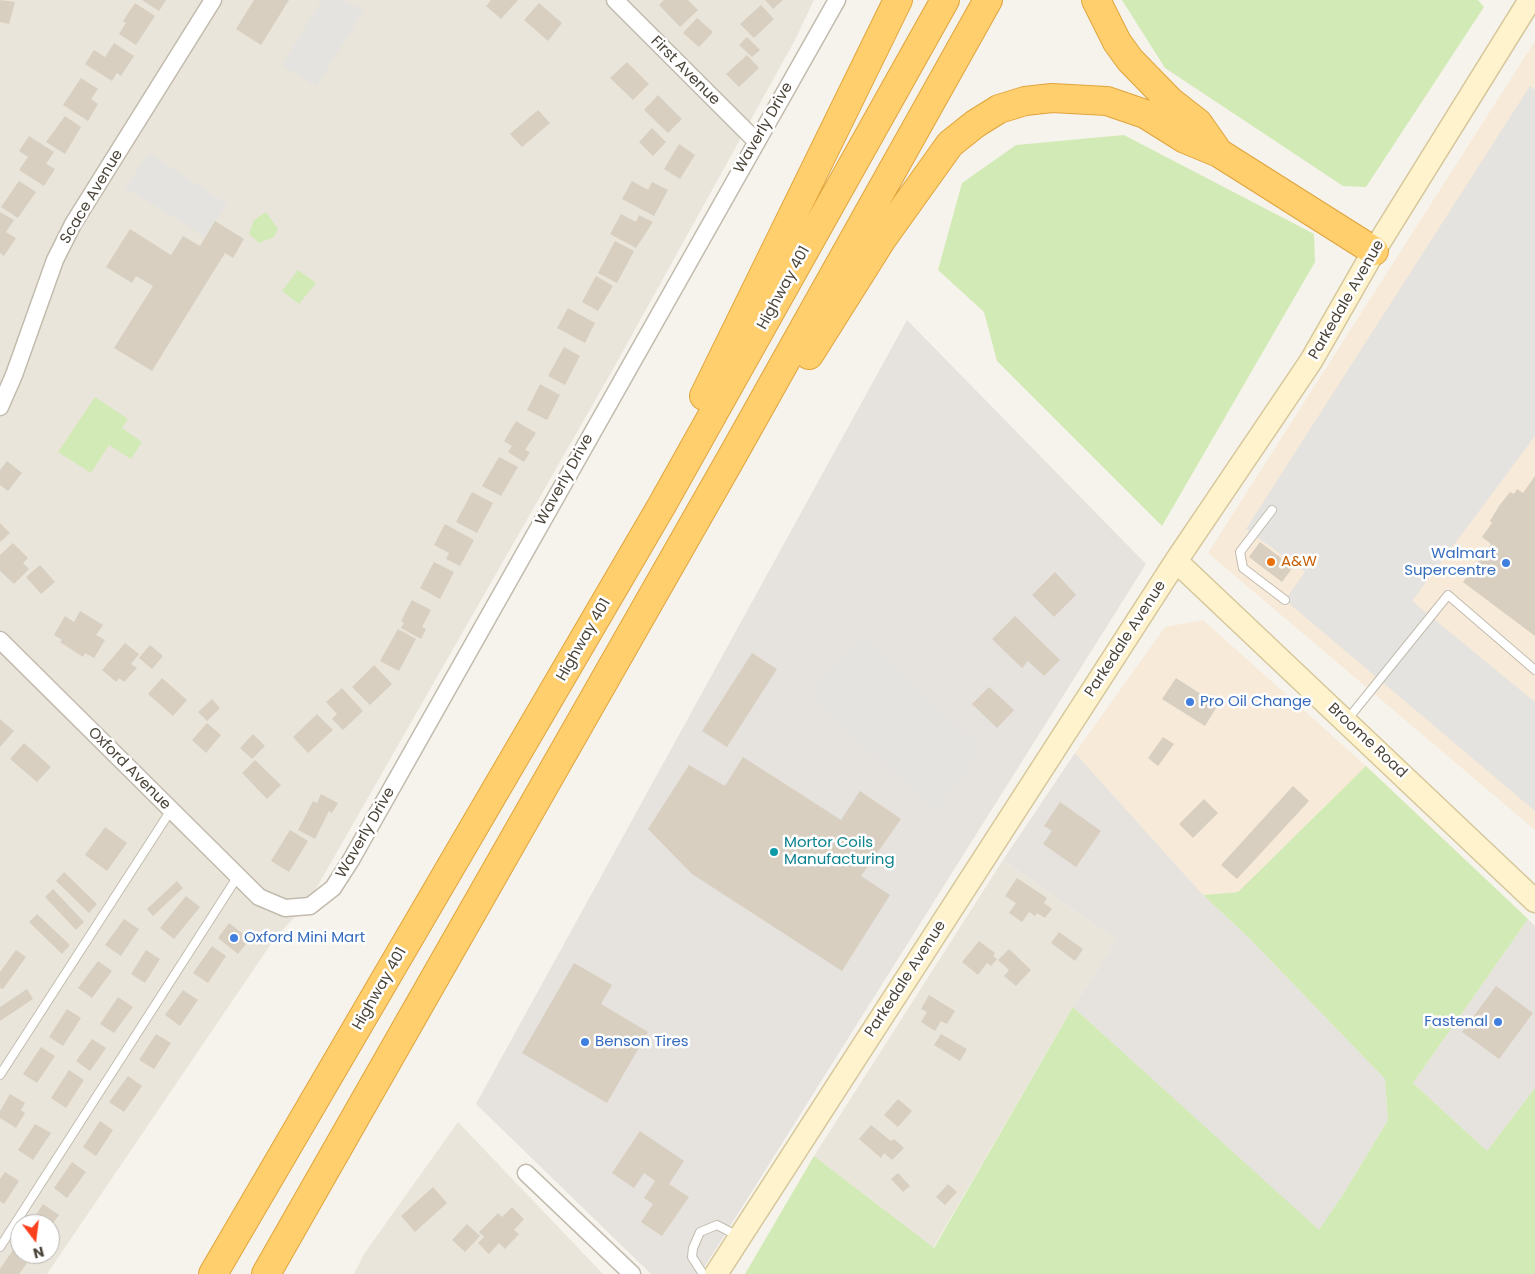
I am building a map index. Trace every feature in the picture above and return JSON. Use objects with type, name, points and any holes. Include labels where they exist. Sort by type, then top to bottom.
[{"type":"highway","points":[[662,505],[671,462],[898,0]]},
{"type":"highway","name":"Highway 401","points":[[213,1274],[662,505],[945,0]]},
{"type":"highway","points":[[266,1274],[734,453],[988,0]]},
{"type":"highway","points":[[1096,0],[1117,42],[1130,60],[1170,101],[1198,122],[1219,153]]},
{"type":"highway","points":[[734,453],[765,424],[882,239],[950,144],[975,124],[999,109],[1025,101],[1052,98],[1107,101],[1145,114],[1185,139],[1219,153],[1374,251]]},
{"type":"main road","name":"Parkedale Avenue","points":[[716,1274],[1176,562],[1312,361],[1374,251],[1530,0]]},
{"type":"main road","name":"Broome Road","points":[[1176,562],[1535,901]]},
{"type":"street","name":"Scace Avenue","points":[[0,407],[14,375],[55,260],[73,224],[213,0]]},
{"type":"street","name":"First Avenue","points":[[615,0],[756,141]]},
{"type":"street","name":"Waverly Drive","points":[[259,897],[285,908],[310,906],[333,888],[356,851],[756,141],[838,0]]},
{"type":"street","name":"Oxford Avenue","points":[[0,640],[259,897]]},
{"type":"street","points":[[526,1173],[632,1274]]},
{"type":"lane","points":[[1272,510],[1240,552],[1243,568],[1285,600]]},
{"type":"lane","points":[[1346,721],[1448,595],[1535,670]]},
{"type":"lane","points":[[0,1075],[171,810]]},
{"type":"lane","points":[[0,1246],[238,876]]},
{"type":"lane","points":[[703,1274],[692,1257],[693,1248],[700,1232],[717,1225],[740,1237]]},
{"type":"shaded area","points":[[0,0],[814,0],[795,40],[612,371],[309,901],[273,941],[60,1255],[60,1214],[10,1214],[10,1264],[54,1264],[47,1274],[0,1274]]},
{"type":"shaded area","points":[[322,0],[343,0],[364,10],[316,87],[282,65]]},
{"type":"shaded area","points":[[1535,41],[1535,830],[1208,553]]},
{"type":"shaded area","points":[[1530,86],[1535,90],[1535,436],[1412,601],[1535,702],[1535,811],[1285,600],[1305,572],[1246,529]]},
{"type":"shaded area","points":[[149,153],[227,204],[206,237],[125,188]]},
{"type":"shaded area","points":[[907,320],[1146,564],[700,1274],[651,1274],[476,1104]]},
{"type":"shaded area","points":[[1203,620],[1366,766],[1238,892],[1203,895],[1075,753],[1165,627]]},
{"type":"shaded area","points":[[864,638],[982,748],[935,814],[810,693]]},
{"type":"shaded area","points":[[1075,753],[1203,895],[1248,937],[1385,1079],[1388,1120],[1319,1231],[1073,1007],[1116,940],[1003,860]]},
{"type":"shaded area","points":[[1003,860],[1116,940],[1073,1007],[933,1248],[814,1156]]},
{"type":"shaded area","points":[[1528,919],[1535,926],[1535,1088],[1487,1151],[1413,1083]]},
{"type":"shaded area","points":[[458,1122],[603,1274],[354,1274],[364,1254]]},
{"type":"green space","points":[[1122,0],[1478,0],[1484,7],[1366,187],[1343,186],[1165,68]]},
{"type":"green space","points":[[1124,135],[1314,234],[1315,262],[1162,526],[997,361],[984,312],[938,270],[962,183],[1016,145]]},
{"type":"green space","points":[[266,212],[278,229],[274,237],[259,243],[249,234],[254,220]]},
{"type":"green space","points":[[298,270],[316,283],[299,304],[282,291]]},
{"type":"green space","points":[[95,397],[128,419],[122,428],[142,442],[131,459],[109,445],[91,473],[58,452]]},
{"type":"green space","points":[[1366,766],[1528,919],[1413,1083],[1487,1151],[1535,1088],[1535,1274],[745,1274],[814,1156],[934,1248],[1073,1007],[1319,1230],[1388,1120],[1385,1079],[1248,937],[1203,895],[1238,892]]},
{"type":"building","points":[[0,0],[15,2],[9,24],[0,22]]},
{"type":"building","points":[[142,0],[166,0],[159,11]]},
{"type":"building","points":[[254,0],[289,0],[261,45],[236,29]]},
{"type":"building","points":[[491,0],[518,0],[501,19],[486,6]]},
{"type":"building","points":[[664,0],[688,0],[698,10],[680,27],[659,5]]},
{"type":"building","points":[[765,0],[783,0],[773,9]]},
{"type":"building","points":[[135,3],[155,16],[136,45],[119,34],[126,23],[123,21]]},
{"type":"building","points":[[539,3],[562,23],[548,41],[524,20]]},
{"type":"building","points":[[761,5],[774,19],[754,38],[740,24]]},
{"type":"building","points":[[697,18],[713,32],[699,47],[683,33]]},
{"type":"building","points":[[747,37],[760,50],[752,57],[739,45]]},
{"type":"building","points":[[114,43],[134,56],[121,76],[117,73],[112,81],[85,64],[94,50],[105,57]]},
{"type":"building","points":[[747,55],[759,68],[739,87],[726,74]]},
{"type":"building","points":[[627,62],[649,84],[633,100],[610,78]]},
{"type":"building","points":[[81,78],[98,89],[91,99],[98,104],[88,121],[63,105]]},
{"type":"building","points":[[658,95],[682,119],[668,133],[644,110]]},
{"type":"building","points":[[538,110],[550,123],[522,147],[510,134]]},
{"type":"building","points":[[65,116],[81,127],[65,154],[46,142]]},
{"type":"building","points":[[652,128],[666,142],[653,156],[639,142]]},
{"type":"building","points":[[29,136],[54,152],[46,164],[55,169],[44,186],[19,170],[28,157],[19,151]]},
{"type":"building","points":[[679,144],[695,155],[680,179],[664,169]]},
{"type":"building","points":[[19,181],[36,192],[18,218],[1,207]]},
{"type":"building","points":[[632,181],[648,190],[652,182],[668,190],[654,216],[622,199]]},
{"type":"building","points":[[0,212],[14,220],[6,232],[16,238],[4,256],[0,253]]},
{"type":"building","points":[[621,214],[636,222],[639,215],[653,222],[636,248],[610,234]]},
{"type":"building","points":[[215,221],[244,239],[233,258],[225,253],[152,371],[114,348],[153,286],[136,276],[132,283],[106,267],[130,229],[171,255],[183,236],[200,246]]},
{"type":"building","points":[[615,241],[634,251],[617,283],[598,273]]},
{"type":"building","points":[[596,276],[613,286],[598,311],[582,302]]},
{"type":"building","points":[[568,308],[595,323],[585,343],[557,328]]},
{"type":"building","points":[[564,347],[580,356],[565,385],[548,376]]},
{"type":"building","points":[[540,384],[560,395],[547,420],[527,410]]},
{"type":"building","points":[[516,421],[536,433],[525,450],[530,452],[524,462],[508,452],[512,446],[504,441]]},
{"type":"building","points":[[499,457],[518,467],[501,496],[482,486]]},
{"type":"building","points":[[7,461],[22,473],[8,491],[0,485],[0,470]]},
{"type":"building","name":"Walmart Supercentre","points":[[1535,476],[1535,636],[1463,582],[1491,544],[1482,537],[1492,523],[1490,521],[1499,506],[1510,492],[1514,494],[1517,489],[1523,493]]},
{"type":"building","points":[[472,492],[493,503],[477,533],[456,522]]},
{"type":"building","points":[[0,523],[10,533],[0,542]]},
{"type":"building","points":[[445,524],[474,540],[460,566],[446,559],[449,553],[434,545]]},
{"type":"building","name":"A&W","points":[[1260,542],[1293,567],[1282,582],[1249,557]]},
{"type":"building","points":[[13,543],[28,558],[23,563],[29,569],[14,584],[0,571],[0,555]]},
{"type":"building","points":[[434,562],[454,572],[440,599],[420,588]]},
{"type":"building","points":[[40,565],[55,582],[41,594],[26,577]]},
{"type":"building","points":[[1055,572],[1076,595],[1054,617],[1032,595]]},
{"type":"building","points":[[412,600],[431,610],[422,627],[426,629],[421,639],[401,628],[404,623],[401,621]]},
{"type":"building","points":[[80,611],[103,625],[96,635],[105,640],[94,658],[85,653],[83,657],[60,642],[62,640],[54,635],[65,616],[74,622]]},
{"type":"building","points":[[1015,616],[1060,660],[1044,676],[1028,661],[1022,668],[992,639]]},
{"type":"building","points":[[398,629],[416,639],[399,671],[380,661]]},
{"type":"building","points":[[125,643],[139,654],[131,664],[137,668],[124,682],[119,678],[116,682],[102,670]]},
{"type":"building","points":[[150,645],[163,656],[152,669],[139,658]]},
{"type":"building","points":[[752,653],[777,669],[727,747],[702,731]]},
{"type":"building","points":[[374,665],[392,684],[370,705],[352,687]]},
{"type":"building","points":[[162,678],[187,700],[173,716],[148,694]]},
{"type":"building","name":"Pro Oil Change","points":[[1176,678],[1218,705],[1205,726],[1162,699]]},
{"type":"building","points":[[989,687],[1014,710],[997,728],[972,704]]},
{"type":"building","points":[[342,688],[363,711],[343,730],[332,719],[337,714],[326,702]]},
{"type":"building","points":[[212,699],[220,708],[207,721],[198,712]]},
{"type":"building","points":[[317,714],[333,730],[308,753],[293,737]]},
{"type":"building","points":[[0,719],[14,731],[0,747]]},
{"type":"building","points":[[207,723],[221,735],[206,753],[192,740]]},
{"type":"building","points":[[253,734],[265,746],[252,759],[240,748]]},
{"type":"building","points":[[1163,737],[1174,744],[1158,766],[1148,758]]},
{"type":"building","points":[[24,743],[51,767],[37,782],[10,759]]},
{"type":"building","name":"Mortor Coils Manufacturing","points":[[743,757],[841,820],[860,791],[901,819],[861,876],[890,895],[842,971],[692,874],[648,829],[689,765],[725,786]]},
{"type":"building","points":[[255,760],[281,785],[267,799],[242,773]]},
{"type":"building","points":[[1293,786],[1309,801],[1237,879],[1221,865]]},
{"type":"building","points":[[321,794],[338,803],[332,813],[329,811],[315,839],[298,830],[313,801],[317,803]]},
{"type":"building","points":[[1204,799],[1218,813],[1193,838],[1179,824]]},
{"type":"building","points":[[1060,802],[1101,831],[1076,867],[1043,844],[1052,831],[1044,826]]},
{"type":"building","points":[[105,827],[127,843],[107,871],[85,855]]},
{"type":"building","points":[[290,830],[308,841],[289,872],[271,861]]},
{"type":"building","points":[[64,872],[97,904],[89,913],[56,881]]},
{"type":"building","points":[[1017,878],[1047,898],[1044,903],[1052,909],[1045,918],[1037,913],[1035,916],[1029,912],[1022,922],[1009,913],[1016,903],[1005,896]]},
{"type":"building","points":[[177,881],[183,888],[153,916],[147,909]]},
{"type":"building","points":[[53,889],[84,922],[76,930],[45,897]]},
{"type":"building","points":[[186,896],[200,907],[174,939],[160,928]]},
{"type":"building","points":[[37,914],[70,945],[62,954],[29,922]]},
{"type":"building","points":[[124,919],[139,929],[121,956],[105,945]]},
{"type":"building","name":"Oxford Mini Mart","points":[[229,923],[250,939],[238,954],[218,938]]},
{"type":"building","points":[[1059,932],[1083,949],[1075,961],[1051,943]]},
{"type":"building","points":[[979,941],[995,953],[993,956],[997,959],[991,966],[987,963],[978,975],[962,962]]},
{"type":"building","points":[[212,946],[226,956],[208,983],[193,973]]},
{"type":"building","points":[[1009,949],[1031,970],[1016,986],[1004,976],[1009,970],[998,960]]},
{"type":"building","points":[[16,950],[26,957],[3,989],[0,988],[0,972]]},
{"type":"building","points":[[146,950],[160,959],[145,983],[131,974]]},
{"type":"building","points":[[98,961],[112,971],[92,998],[78,988]]},
{"type":"building","name":"Benson Tires","points":[[574,963],[612,985],[601,1004],[648,1032],[607,1103],[522,1053]]},
{"type":"building","name":"Fastenal","points":[[1496,986],[1533,1013],[1499,1059],[1462,1032]]},
{"type":"building","points":[[27,989],[33,999],[0,1021],[0,1007]]},
{"type":"building","points":[[183,990],[198,1000],[180,1026],[165,1015]]},
{"type":"building","points":[[929,995],[955,1011],[947,1024],[941,1021],[935,1031],[921,1022],[927,1012],[921,1009]]},
{"type":"building","points":[[118,997],[133,1007],[114,1033],[100,1024]]},
{"type":"building","points":[[67,1009],[81,1018],[63,1046],[49,1037]]},
{"type":"building","points":[[156,1034],[171,1043],[154,1069],[139,1060]]},
{"type":"building","points":[[941,1034],[967,1049],[960,1061],[934,1045]]},
{"type":"building","points":[[92,1039],[106,1048],[90,1071],[76,1061]]},
{"type":"building","points":[[41,1047],[55,1056],[37,1083],[23,1074]]},
{"type":"building","points":[[69,1070],[84,1080],[66,1108],[51,1098]]},
{"type":"building","points":[[128,1076],[142,1086],[124,1112],[109,1102]]},
{"type":"building","points":[[10,1094],[25,1103],[21,1110],[25,1113],[16,1128],[0,1118],[0,1111]]},
{"type":"building","points":[[898,1099],[912,1111],[898,1127],[884,1115]]},
{"type":"building","points":[[100,1121],[113,1130],[96,1156],[83,1147]]},
{"type":"building","points":[[35,1124],[51,1133],[33,1160],[18,1150]]},
{"type":"building","points":[[871,1125],[891,1141],[894,1139],[904,1148],[892,1160],[884,1153],[881,1158],[859,1139]]},
{"type":"building","points":[[640,1131],[684,1161],[669,1184],[689,1197],[662,1236],[641,1222],[653,1204],[644,1198],[655,1181],[644,1173],[634,1188],[612,1173]]},
{"type":"building","points":[[72,1162],[86,1172],[67,1198],[54,1188]]},
{"type":"building","points":[[5,1172],[19,1181],[4,1204],[0,1201],[0,1179]]},
{"type":"building","points":[[898,1173],[910,1186],[903,1192],[891,1179]]},
{"type":"building","points":[[948,1184],[957,1192],[945,1205],[936,1197]]},
{"type":"building","points":[[433,1187],[447,1203],[415,1232],[401,1216]]},
{"type":"building","points":[[43,1204],[58,1214],[36,1214]]},
{"type":"building","points":[[512,1207],[524,1219],[514,1230],[519,1234],[505,1249],[499,1243],[489,1254],[478,1243],[484,1237],[479,1232],[498,1213],[502,1217]]},
{"type":"building","points":[[467,1224],[480,1236],[465,1252],[452,1240]]},
{"type":"building","points":[[10,1254],[10,1264],[26,1264],[19,1274],[0,1274],[0,1269]]},
{"type":"place","name":"A&W","points":[[1271,562]]},
{"type":"place","name":"Walmart Supercentre","points":[[1506,563]]},
{"type":"place","name":"Pro Oil Change","points":[[1190,702]]},
{"type":"place","name":"Mortor Coils Manufacturing","points":[[774,852]]},
{"type":"place","name":"Oxford Mini Mart","points":[[234,938]]},
{"type":"place","name":"Fastenal","points":[[1498,1022]]},
{"type":"place","name":"Benson Tires","points":[[585,1042]]}]
